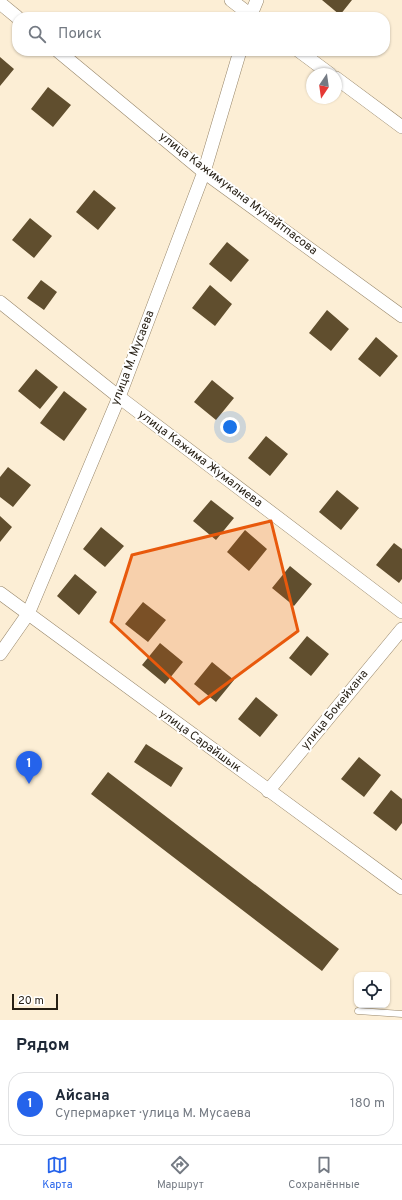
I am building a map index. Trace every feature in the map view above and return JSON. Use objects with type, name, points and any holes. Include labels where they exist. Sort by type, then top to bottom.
[{"type":"street","points":[[231,0],[246,12]]},
{"type":"street","points":[[252,12],[257,0]]},
{"type":"street","points":[[0,3],[12,13]]},
{"type":"street","name":"улица Кажимукана Мунайтпасова","points":[[64,56],[204,172],[402,316]]},
{"type":"street","name":"улица М. Мусаева","points":[[0,654],[28,614],[119,397],[204,172],[239,56]]},
{"type":"street","points":[[306,56],[322,68]]},
{"type":"street","points":[[342,82],[402,127]]},
{"type":"street","name":"улица Кажима Жумалиева","points":[[0,302],[119,397],[402,612]]},
{"type":"street","name":"улица Сарайшык","points":[[0,594],[402,888]]},
{"type":"street","name":"улица Бокейхана","points":[[268,791],[402,628]]},
{"type":"lane","points":[[358,1011],[402,1014]]},
{"type":"highlighted area","points":[[271,521],[298,631],[199,704],[111,622],[132,555]]},
{"type":"building","points":[[322,0],[352,0],[342,12],[336,12]]},
{"type":"building","points":[[0,57],[14,69],[0,86]]},
{"type":"building","points":[[48,87],[71,105],[53,127],[31,109]]},
{"type":"building","points":[[94,190],[116,208],[98,230],[76,212]]},
{"type":"building","points":[[30,218],[52,236],[34,258],[12,240]]},
{"type":"building","points":[[227,242],[249,260],[231,282],[209,264]]},
{"type":"building","points":[[41,280],[57,292],[44,310],[27,298]]},
{"type":"building","points":[[210,285],[232,304],[215,326],[192,308]]},
{"type":"building","points":[[327,310],[349,329],[331,351],[309,333]]},
{"type":"building","points":[[376,337],[398,356],[380,377],[358,359]]},
{"type":"building","points":[[36,369],[58,387],[40,409],[18,391]]},
{"type":"building","points":[[212,380],[234,398],[216,420],[194,402]]},
{"type":"building","points":[[64,391],[87,409],[64,441],[40,423]]},
{"type":"building","points":[[266,436],[288,454],[270,476],[248,458]]},
{"type":"building","points":[[8,467],[31,485],[13,507],[0,497],[0,477]]},
{"type":"building","points":[[337,490],[359,508],[341,530],[319,512]]},
{"type":"building","points":[[211,500],[234,518],[216,540],[193,521]]},
{"type":"building","points":[[0,516],[12,527],[0,542]]},
{"type":"building","points":[[101,527],[124,546],[105,567],[83,549]]},
{"type":"building","points":[[245,530],[267,549],[249,571],[227,552]]},
{"type":"building","points":[[394,543],[402,549],[402,579],[399,583],[376,565]]},
{"type":"building","points":[[290,566],[312,584],[294,606],[272,588]]},
{"type":"building","points":[[75,574],[97,592],[79,615],[57,596]]},
{"type":"building","points":[[143,602],[166,620],[148,642],[125,624]]},
{"type":"building","points":[[307,636],[329,654],[311,676],[289,658]]},
{"type":"building","points":[[160,643],[183,662],[165,684],[142,665]]},
{"type":"building","points":[[212,662],[234,680],[216,702],[194,684]]},
{"type":"building","points":[[256,697],[278,715],[260,737],[238,719]]},
{"type":"building","points":[[146,744],[183,768],[171,787],[134,762]]},
{"type":"building","points":[[359,757],[381,775],[364,797],[341,779]]},
{"type":"building","points":[[108,772],[339,949],[322,971],[91,794]]},
{"type":"building","points":[[391,790],[402,799],[402,823],[396,831],[373,813]]},
{"type":"place","name":"Айсана","points":[[29,784]]}]
